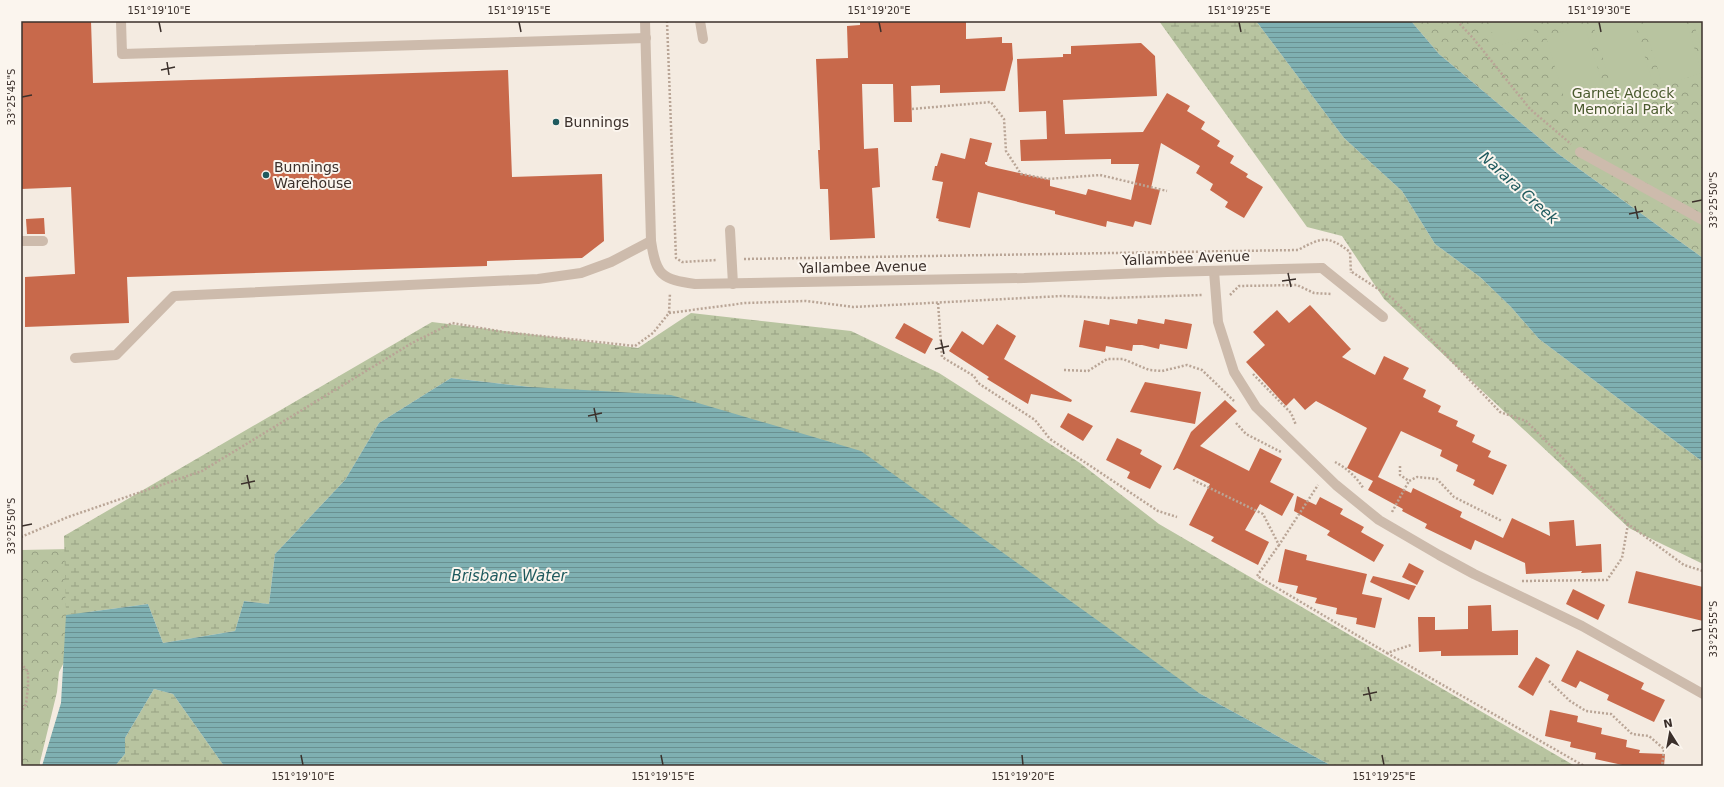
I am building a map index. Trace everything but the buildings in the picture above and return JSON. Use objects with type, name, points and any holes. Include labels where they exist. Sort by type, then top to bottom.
[{"type":"street","points":[[121,21],[122,54],[646,38]]},
{"type":"street","points":[[645,21],[651,242],[654,260],[663,276],[671,280]]},
{"type":"street","points":[[700,21],[703,39]]},
{"type":"street","points":[[1580,152],[1703,220]]},
{"type":"street","points":[[730,230],[733,284]]},
{"type":"street","points":[[21,241],[44,241]]},
{"type":"street","points":[[75,358],[116,355],[174,296],[538,279],[581,273],[612,262],[651,242]]},
{"type":"street","name":"Yallambee Avenue","points":[[671,280],[695,284],[733,284],[1024,278],[1322,268],[1383,317]]},
{"type":"street","points":[[1214,271],[1218,322],[1234,372],[1256,407],[1348,495],[1379,520],[1439,555],[1474,574],[1582,626],[1703,694]]},
{"type":"path","points":[[666,21],[676,258],[682,262],[731,259],[1166,252]]},
{"type":"path","points":[[1457,21],[1473,38],[1530,109],[1580,152]]},
{"type":"path","points":[[912,109],[991,102],[1004,119],[1006,151],[1021,174],[1048,178],[1100,175],[1167,191]]},
{"type":"path","points":[[1352,272],[1392,298],[1500,412],[1526,421],[1628,524],[1684,565],[1703,571]]},
{"type":"path","points":[[21,537],[68,517],[202,471],[412,343],[452,323],[504,332],[635,346],[653,333],[669,314],[671,280]]},
{"type":"path","points":[[669,314],[745,303],[806,301],[853,307],[1062,296],[1109,298],[1216,295]]},
{"type":"path","points":[[1231,295],[1231,302]]},
{"type":"path","points":[[938,303],[942,357],[974,376],[978,384],[1035,420],[1050,439],[1158,511],[1177,517]]},
{"type":"path","points":[[1064,370],[1088,371],[1107,359],[1123,359],[1149,370],[1162,371],[1187,365],[1202,370],[1237,405]]},
{"type":"path","points":[[1250,371],[1291,413],[1298,432]]},
{"type":"path","points":[[1330,460],[1341,465],[1360,482],[1366,494]]},
{"type":"path","points":[[1400,466],[1400,475],[1409,481]]},
{"type":"path","points":[[1386,510],[1391,514],[1409,481],[1417,478],[1437,479],[1454,497],[1502,521]]},
{"type":"path","points":[[1193,480],[1263,514],[1279,545]]},
{"type":"path","points":[[1318,484],[1279,545],[1257,576],[1387,653],[1584,766]]},
{"type":"path","points":[[1521,581],[1607,580],[1622,558],[1628,524]]},
{"type":"path","points":[[1387,653],[1411,645]]},
{"type":"path","points":[[21,663],[28,672],[28,687],[26,704],[21,712]]},
{"type":"path","points":[[1549,681],[1570,701],[1586,711],[1611,714],[1632,734],[1649,736],[1664,749],[1662,766]]},
{"type":"green space","points":[[1159,21],[1256,21],[1344,138],[1402,191],[1435,244],[1480,277],[1511,307],[1539,339],[1703,462],[1703,564],[1629,528],[1384,299],[1342,236],[1307,227]]},
{"type":"green space","name":"Garnet Adcock Memorial Park","points":[[1411,21],[1703,21],[1703,258],[1557,153],[1439,54]]},
{"type":"green space","points":[[1489,21],[1531,21],[1535,34],[1496,47]]},
{"type":"green space","points":[[1592,21],[1634,21],[1654,87],[1615,100]]},
{"type":"green space","points":[[1643,21],[1686,21],[1702,73],[1663,86]]},
{"type":"green space","points":[[1693,21],[1703,21],[1703,53]]},
{"type":"green space","points":[[1584,24],[1609,104],[1570,117],[1546,37]]},
{"type":"green space","points":[[691,313],[851,331],[939,373],[1080,463],[1159,524],[1575,766],[1332,766],[1199,693],[531,387],[451,378],[379,423],[345,480],[275,554],[269,604],[244,601],[235,631],[163,643],[148,604],[66,615],[64,536],[432,322],[638,348]]},
{"type":"green space","points":[[123,548],[59,672],[57,692],[40,766],[21,766],[21,550]]},
{"type":"green space","points":[[154,689],[173,694],[224,766],[115,766],[125,754],[125,738]]},
{"type":"water","name":"Narara Creek","points":[[1256,21],[1411,21],[1439,54],[1557,153],[1703,258],[1703,462],[1539,339],[1511,307],[1480,277],[1435,244],[1402,191],[1344,138]]},
{"type":"water","name":"Brisbane Water","points":[[451,378],[531,387],[671,395],[861,451],[1199,693],[1332,766],[224,766],[173,694],[154,689],[125,738],[125,754],[115,766],[42,766],[61,703],[66,615],[148,604],[163,643],[235,631],[244,601],[269,604],[275,554],[345,480],[379,423]]},
{"type":"place","name":"Bunnings","points":[[556,122]]},
{"type":"place","name":"Bunnings Warehouse","points":[[266,175]]}]
